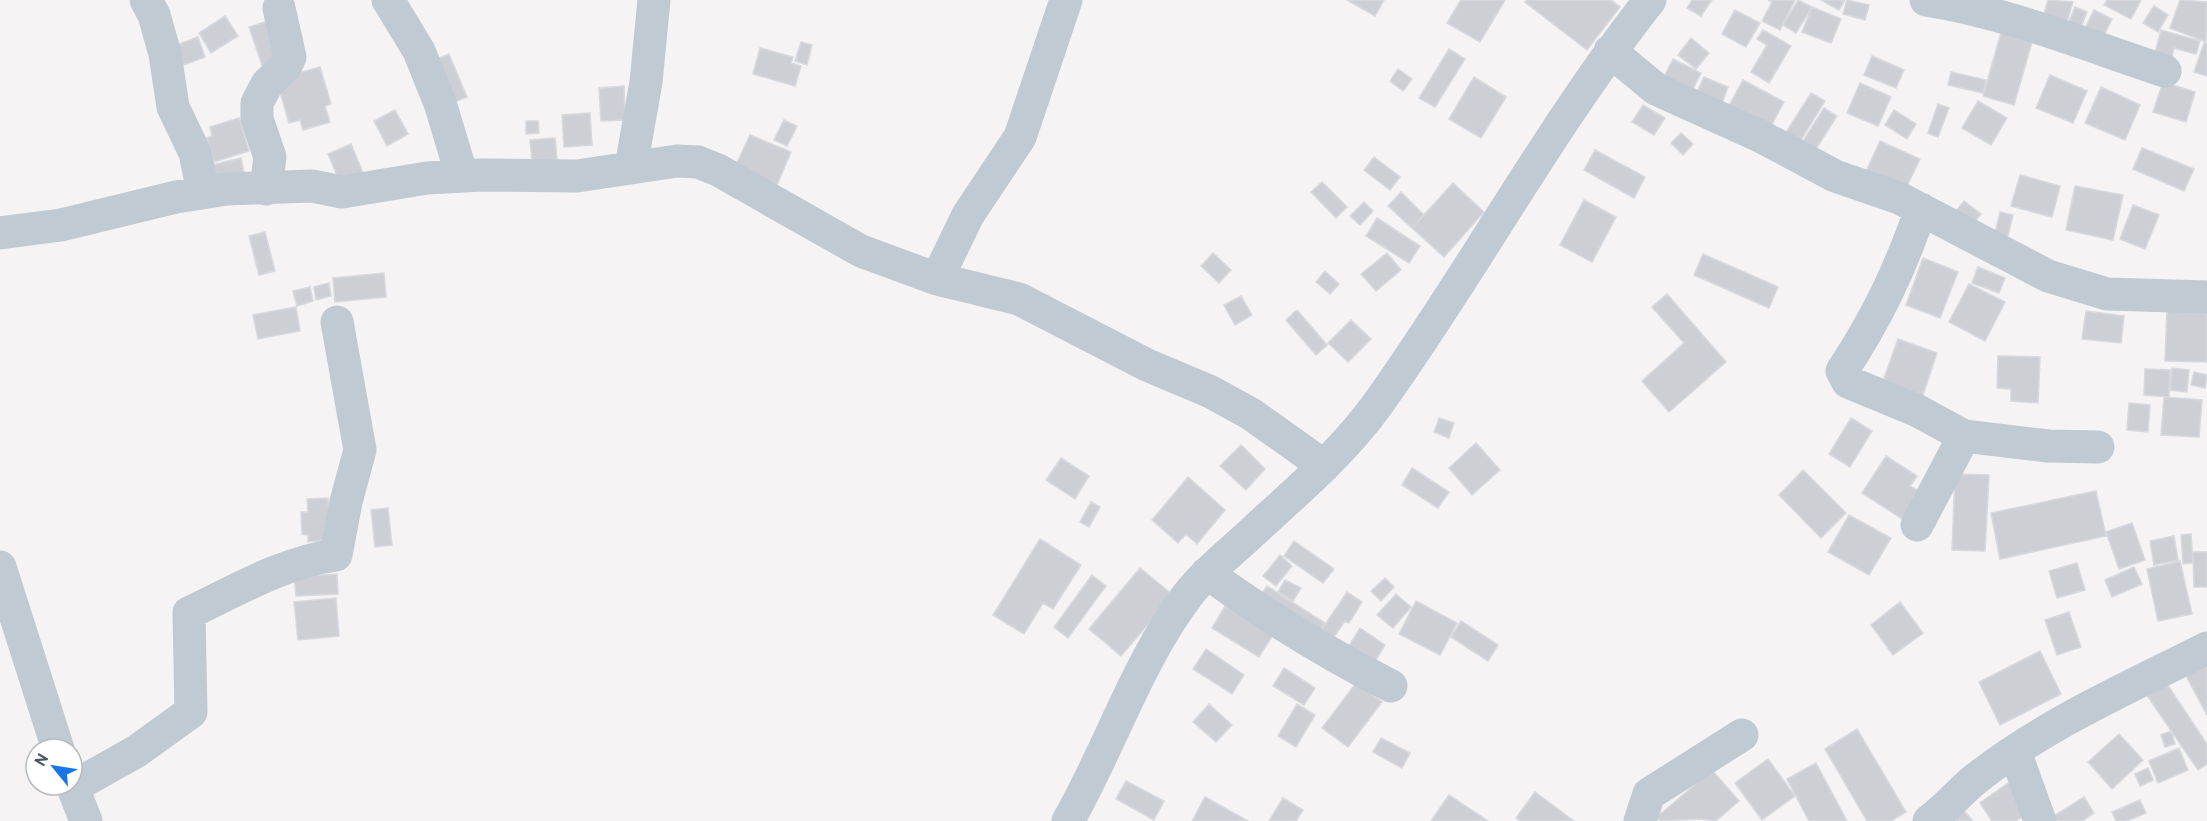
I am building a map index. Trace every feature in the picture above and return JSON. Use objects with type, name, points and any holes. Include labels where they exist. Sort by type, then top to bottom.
[{"type":"street","points":[[146,0],[154,15],[165,54],[173,107],[195,153],[203,192]]},
{"type":"street","points":[[388,0],[419,51],[440,103],[462,176]]},
{"type":"street","points":[[631,166],[646,82],[654,0]]},
{"type":"street","points":[[937,279],[968,215],[1020,137],[1066,0]]},
{"type":"street","points":[[1926,0],[2007,18],[2165,71]]},
{"type":"street","points":[[1068,821],[1164,630],[1188,595],[1207,573],[1324,466],[1368,417],[1434,324],[1640,3]]},
{"type":"street","points":[[266,189],[270,157],[257,119],[257,103],[267,84],[285,67],[290,57],[279,8]]},
{"type":"street","points":[[1610,51],[1656,89],[1762,137],[1835,176],[1881,190],[1922,209],[2011,258],[2080,288],[2107,294],[2207,297]]},
{"type":"street","points":[[0,233],[97,218],[203,192],[312,186],[342,192],[428,178],[577,176],[631,166],[677,161],[707,164],[861,251],[937,279],[1029,303],[1147,365],[1228,401],[1324,466]]},
{"type":"street","points":[[1922,209],[1905,255],[1873,324],[1842,371],[1848,382],[1918,411],[1964,436],[2048,446],[2098,447]]},
{"type":"street","points":[[84,780],[137,751],[191,712],[189,613],[271,573],[314,558],[336,555],[346,502],[360,450],[337,322]]},
{"type":"street","points":[[1917,525],[1964,436]]},
{"type":"street","points":[[0,567],[54,737]]},
{"type":"street","points":[[1207,573],[1324,653],[1391,687]]},
{"type":"street","points":[[1929,821],[1973,781],[2015,752],[2108,696],[2207,648]]},
{"type":"street","points":[[1640,821],[1648,794],[1742,735]]},
{"type":"street","points":[[2015,752],[2040,821]]},
{"type":"street","points":[[76,797],[86,821]]},
{"type":"building","points":[[1347,0],[1384,0],[1375,16]]},
{"type":"building","points":[[1461,0],[1505,0],[1480,42],[1447,23]]},
{"type":"building","points":[[1527,0],[1611,0],[1620,7],[1587,50],[1525,2]]},
{"type":"building","points":[[1692,0],[1712,0],[1701,16],[1687,8]]},
{"type":"building","points":[[1768,0],[1795,0],[1780,30],[1762,21],[1772,2]]},
{"type":"building","points":[[1798,0],[1812,7],[1796,33],[1783,25]]},
{"type":"building","points":[[1821,0],[1845,0],[1839,10]]},
{"type":"building","points":[[1847,0],[1869,5],[1865,20],[1843,14]]},
{"type":"building","points":[[2048,0],[2073,2],[2064,31],[2041,24]]},
{"type":"building","points":[[2107,0],[2141,0],[2131,19],[2104,5]]},
{"type":"building","points":[[2180,0],[2207,2],[2206,42],[2170,28]]},
{"type":"building","points":[[2154,6],[2168,15],[2158,32],[2143,23]]},
{"type":"building","points":[[1812,7],[1841,19],[1831,43],[1802,32]]},
{"type":"building","points":[[2075,7],[2087,12],[2078,34],[2066,29]]},
{"type":"building","points":[[1735,10],[1760,23],[1746,47],[1722,34]]},
{"type":"building","points":[[2094,10],[2112,19],[2100,43],[2082,34]]},
{"type":"building","points":[[225,16],[238,36],[211,53],[199,33]]},
{"type":"building","points":[[268,21],[282,65],[264,71],[249,27]]},
{"type":"building","points":[[1763,30],[1791,46],[1769,83],[1751,72],[1767,45],[1757,39]]},
{"type":"building","points":[[2161,30],[2200,41],[2196,54],[2174,48],[2172,57],[2155,53]]},
{"type":"building","points":[[2001,33],[2032,42],[2014,105],[1983,96]]},
{"type":"building","points":[[198,37],[205,57],[173,69],[166,49]]},
{"type":"building","points":[[1691,38],[1709,53],[1696,69],[1678,55]]},
{"type":"building","points":[[801,42],[812,45],[807,65],[795,61]]},
{"type":"building","points":[[2204,43],[2207,44],[2207,76],[2194,72]]},
{"type":"building","points":[[760,48],[793,57],[791,63],[801,66],[795,86],[753,74]]},
{"type":"building","points":[[1449,49],[1465,59],[1435,107],[1419,98]]},
{"type":"building","points":[[449,54],[467,97],[452,103],[435,60]]},
{"type":"building","points":[[1872,56],[1904,70],[1896,88],[1864,75]]},
{"type":"building","points":[[1673,59],[1701,73],[1692,91],[1664,77]]},
{"type":"building","points":[[320,67],[331,104],[325,106],[330,122],[303,130],[300,120],[289,123],[278,85],[285,77]]},
{"type":"building","points":[[1398,69],[1412,79],[1403,91],[1390,81]]},
{"type":"building","points":[[1951,72],[1986,80],[1983,93],[1948,85]]},
{"type":"building","points":[[2050,75],[2087,91],[2073,123],[2036,108]]},
{"type":"building","points":[[1474,77],[1506,97],[1481,138],[1449,119]]},
{"type":"building","points":[[1704,77],[1728,87],[1719,111],[1693,101]]},
{"type":"building","points":[[1743,80],[1784,102],[1766,135],[1725,113]]},
{"type":"building","points":[[2163,82],[2195,92],[2186,122],[2153,112]]},
{"type":"building","points":[[1860,83],[1891,97],[1878,126],[1847,113]]},
{"type":"building","points":[[624,86],[625,120],[601,121],[599,88]]},
{"type":"building","points":[[2101,87],[2140,105],[2125,140],[2085,123]]},
{"type":"building","points":[[1811,93],[1825,101],[1794,151],[1780,142]]},
{"type":"building","points":[[1978,101],[2007,118],[1991,145],[1962,128]]},
{"type":"building","points":[[1938,104],[1949,108],[1938,137],[1928,133]]},
{"type":"building","points":[[1643,105],[1665,118],[1654,135],[1632,122]]},
{"type":"building","points":[[1824,108],[1837,116],[1809,160],[1796,152]]},
{"type":"building","points":[[395,110],[408,134],[387,146],[374,121]]},
{"type":"building","points":[[1894,110],[1916,124],[1907,139],[1885,125]]},
{"type":"building","points":[[590,113],[592,145],[564,147],[562,115]]},
{"type":"building","points":[[239,118],[249,151],[214,162],[207,138],[212,136],[210,127]]},
{"type":"building","points":[[784,120],[797,126],[787,146],[774,140]]},
{"type":"building","points":[[526,121],[538,121],[539,133],[526,134]]},
{"type":"building","points":[[1681,133],[1693,144],[1683,155],[1671,143]]},
{"type":"building","points":[[750,135],[791,152],[777,185],[735,167]]},
{"type":"building","points":[[555,138],[557,159],[532,162],[530,140]]},
{"type":"building","points":[[1880,141],[1920,159],[1904,192],[1865,174]]},
{"type":"building","points":[[351,144],[364,175],[341,185],[328,154]]},
{"type":"building","points":[[2142,148],[2194,169],[2184,191],[2133,169]]},
{"type":"building","points":[[1595,150],[1645,177],[1634,198],[1584,170]]},
{"type":"building","points":[[1374,157],[1400,177],[1390,190],[1364,170]]},
{"type":"building","points":[[241,158],[246,182],[214,189],[208,166]]},
{"type":"building","points":[[2020,175],[2060,186],[2052,217],[2011,206]]},
{"type":"building","points":[[1322,182],[1347,207],[1336,218],[1311,192]]},
{"type":"building","points":[[1453,183],[1484,212],[1444,257],[1412,228]]},
{"type":"building","points":[[2075,186],[2123,195],[2113,240],[2066,230]]},
{"type":"building","points":[[1401,192],[1424,215],[1412,228],[1388,206]]},
{"type":"building","points":[[1584,200],[1616,217],[1592,262],[1560,245]]},
{"type":"building","points":[[1964,201],[1981,214],[1970,229],[1952,216]]},
{"type":"building","points":[[1364,202],[1373,211],[1360,225],[1350,216]]},
{"type":"building","points":[[2133,205],[2159,215],[2145,249],[2120,239]]},
{"type":"building","points":[[2000,212],[2013,215],[2006,244],[1993,241]]},
{"type":"building","points":[[1377,218],[1420,246],[1409,263],[1366,236]]},
{"type":"building","points":[[265,232],[275,271],[259,275],[249,236]]},
{"type":"building","points":[[1213,253],[1231,270],[1219,283],[1201,266]]},
{"type":"building","points":[[1387,253],[1401,270],[1376,291],[1361,274]]},
{"type":"building","points":[[1703,254],[1778,287],[1769,308],[1694,275]]},
{"type":"building","points":[[1923,258],[1958,272],[1940,318],[1906,305]]},
{"type":"building","points":[[1978,267],[2005,278],[1999,293],[1972,283]]},
{"type":"building","points":[[1325,271],[1339,284],[1330,294],[1316,282]]},
{"type":"building","points":[[384,273],[386,297],[335,302],[333,278]]},
{"type":"building","points":[[329,283],[331,296],[316,300],[314,287]]},
{"type":"building","points":[[1969,284],[2005,302],[1985,341],[1949,322]]},
{"type":"building","points":[[310,287],[313,301],[297,306],[293,291]]},
{"type":"building","points":[[1667,294],[1726,362],[1669,412],[1642,381],[1684,343],[1652,307]]},
{"type":"building","points":[[1241,296],[1252,315],[1235,325],[1224,305]]},
{"type":"building","points":[[296,307],[300,331],[258,339],[253,315]]},
{"type":"building","points":[[2167,308],[2207,309],[2207,362],[2165,361]]},
{"type":"building","points":[[1297,310],[1327,345],[1316,355],[1286,320]]},
{"type":"building","points":[[2086,311],[2124,316],[2121,343],[2082,339]]},
{"type":"building","points":[[1351,320],[1371,339],[1348,362],[1328,343]]},
{"type":"building","points":[[1898,339],[1937,353],[1921,401],[1881,387]]},
{"type":"building","points":[[1998,356],[2040,357],[2038,403],[2011,401],[2011,389],[1997,388]]},
{"type":"building","points":[[2172,368],[2189,370],[2187,392],[2170,390]]},
{"type":"building","points":[[2145,369],[2170,370],[2169,397],[2144,395]]},
{"type":"building","points":[[2194,372],[2207,375],[2205,388],[2191,385]]},
{"type":"building","points":[[2164,397],[2202,400],[2199,437],[2161,435]]},
{"type":"building","points":[[2129,403],[2150,405],[2148,432],[2127,430]]},
{"type":"building","points":[[1439,418],[1454,423],[1449,438],[1434,432]]},
{"type":"building","points":[[1851,418],[1872,431],[1850,467],[1829,454]]},
{"type":"building","points":[[1476,443],[1500,470],[1472,495],[1449,468]]},
{"type":"building","points":[[1241,445],[1265,469],[1246,490],[1220,466]]},
{"type":"building","points":[[1886,456],[1917,476],[1910,486],[1927,496],[1910,524],[1862,493]]},
{"type":"building","points":[[1061,458],[1089,476],[1075,499],[1046,480]]},
{"type":"building","points":[[1412,468],[1449,492],[1438,508],[1402,485]]},
{"type":"building","points":[[1803,470],[1846,513],[1821,538],[1779,495]]},
{"type":"building","points":[[1955,474],[1989,475],[1985,551],[1952,550]]},
{"type":"building","points":[[1188,477],[1225,510],[1197,544],[1186,534],[1178,543],[1152,520]]},
{"type":"building","points":[[2096,491],[2106,536],[2000,559],[1991,513]]},
{"type":"building","points":[[328,498],[330,540],[308,542],[308,535],[302,534],[301,512],[308,512],[307,499]]},
{"type":"building","points":[[1091,502],[1100,507],[1089,527],[1080,522]]},
{"type":"building","points":[[388,508],[392,545],[375,547],[371,510]]},
{"type":"building","points":[[1849,515],[1891,538],[1869,575],[1828,552]]},
{"type":"building","points":[[2132,523],[2145,560],[2119,569],[2106,532]]},
{"type":"building","points":[[2191,534],[2193,563],[2183,564],[2181,535]]},
{"type":"building","points":[[2174,536],[2178,560],[2154,565],[2150,541]]},
{"type":"building","points":[[1040,539],[1081,565],[1053,609],[1043,603],[1024,634],[993,615]]},
{"type":"building","points":[[1294,541],[1334,569],[1323,583],[1284,556]]},
{"type":"building","points":[[2193,552],[2207,552],[2207,587],[2194,587]]},
{"type":"building","points":[[1280,555],[1292,566],[1276,586],[1263,576]]},
{"type":"building","points":[[2180,561],[2192,614],[2158,621],[2147,569]]},
{"type":"building","points":[[2077,563],[2085,590],[2057,598],[2049,571]]},
{"type":"building","points":[[2134,567],[2142,584],[2112,597],[2105,580]]},
{"type":"building","points":[[1140,568],[1173,595],[1121,656],[1089,629]]},
{"type":"building","points":[[337,574],[338,594],[296,596],[294,577]]},
{"type":"building","points":[[1092,575],[1106,586],[1068,638],[1054,627]]},
{"type":"building","points":[[1385,578],[1394,587],[1381,601],[1371,591]]},
{"type":"building","points":[[1285,580],[1301,588],[1293,601],[1278,592]]},
{"type":"building","points":[[1267,586],[1325,623],[1315,638],[1257,601]]},
{"type":"building","points":[[1347,592],[1362,602],[1349,623],[1345,621],[1326,649],[1314,641]]},
{"type":"building","points":[[1396,594],[1411,607],[1393,628],[1377,615]]},
{"type":"building","points":[[336,598],[339,636],[298,640],[294,602]]},
{"type":"building","points":[[1416,601],[1457,623],[1440,655],[1399,634]]},
{"type":"building","points":[[1900,602],[1923,633],[1893,655],[1871,625]]},
{"type":"building","points":[[1225,606],[1273,635],[1259,657],[1212,628]]},
{"type":"building","points":[[2069,612],[2081,647],[2057,655],[2045,620]]},
{"type":"building","points":[[1461,621],[1498,645],[1488,661],[1451,637]]},
{"type":"building","points":[[1360,628],[1385,645],[1368,673],[1342,657]]},
{"type":"building","points":[[1206,649],[1244,675],[1232,694],[1193,669]]},
{"type":"building","points":[[2040,651],[2061,694],[2000,725],[1979,682]]},
{"type":"building","points":[[2204,664],[2207,668],[2207,715],[2185,674]]},
{"type":"building","points":[[1284,668],[1315,688],[1304,705],[1273,686]]},
{"type":"building","points":[[2165,681],[2207,744],[2207,764],[2198,770],[2146,694]]},
{"type":"building","points":[[1356,683],[1382,702],[1348,747],[1322,728]]},
{"type":"building","points":[[1209,704],[1232,725],[1216,742],[1193,722]]},
{"type":"building","points":[[1297,704],[1315,715],[1296,747],[1278,736]]},
{"type":"building","points":[[1857,729],[1906,812],[1891,821],[1867,821],[1825,749]]},
{"type":"building","points":[[2171,731],[2175,744],[2165,747],[2161,735]]},
{"type":"building","points":[[2119,734],[2143,760],[2112,789],[2088,762]]},
{"type":"building","points":[[1381,738],[1410,753],[1402,768],[1373,752]]},
{"type":"building","points":[[2179,748],[2188,770],[2158,783],[2149,761]]},
{"type":"building","points":[[1768,759],[1795,796],[1762,820],[1735,783]]},
{"type":"building","points":[[1816,763],[1847,821],[1809,821],[1787,779]]},
{"type":"building","points":[[2148,768],[2153,780],[2140,786],[2135,774]]},
{"type":"building","points":[[1712,770],[1739,801],[1716,821],[1700,819],[1660,821],[1657,817]]},
{"type":"building","points":[[1126,781],[1164,801],[1154,820],[1116,799]]},
{"type":"building","points":[[2011,781],[2030,811],[2016,821],[1992,821],[1980,803]]},
{"type":"building","points":[[1535,792],[1574,821],[1520,821],[1516,818]]},
{"type":"building","points":[[1449,795],[1488,821],[1431,821]]},
{"type":"building","points":[[1205,797],[1248,821],[1192,821]]},
{"type":"building","points":[[2084,797],[2094,813],[2082,821],[2053,821],[2051,818]]},
{"type":"building","points":[[1283,798],[1303,810],[1296,821],[1269,821]]},
{"type":"building","points":[[2140,800],[2146,813],[2127,821],[2116,821],[2112,812]]},
{"type":"building","points":[[1964,811],[1973,821],[1953,821]]}]
